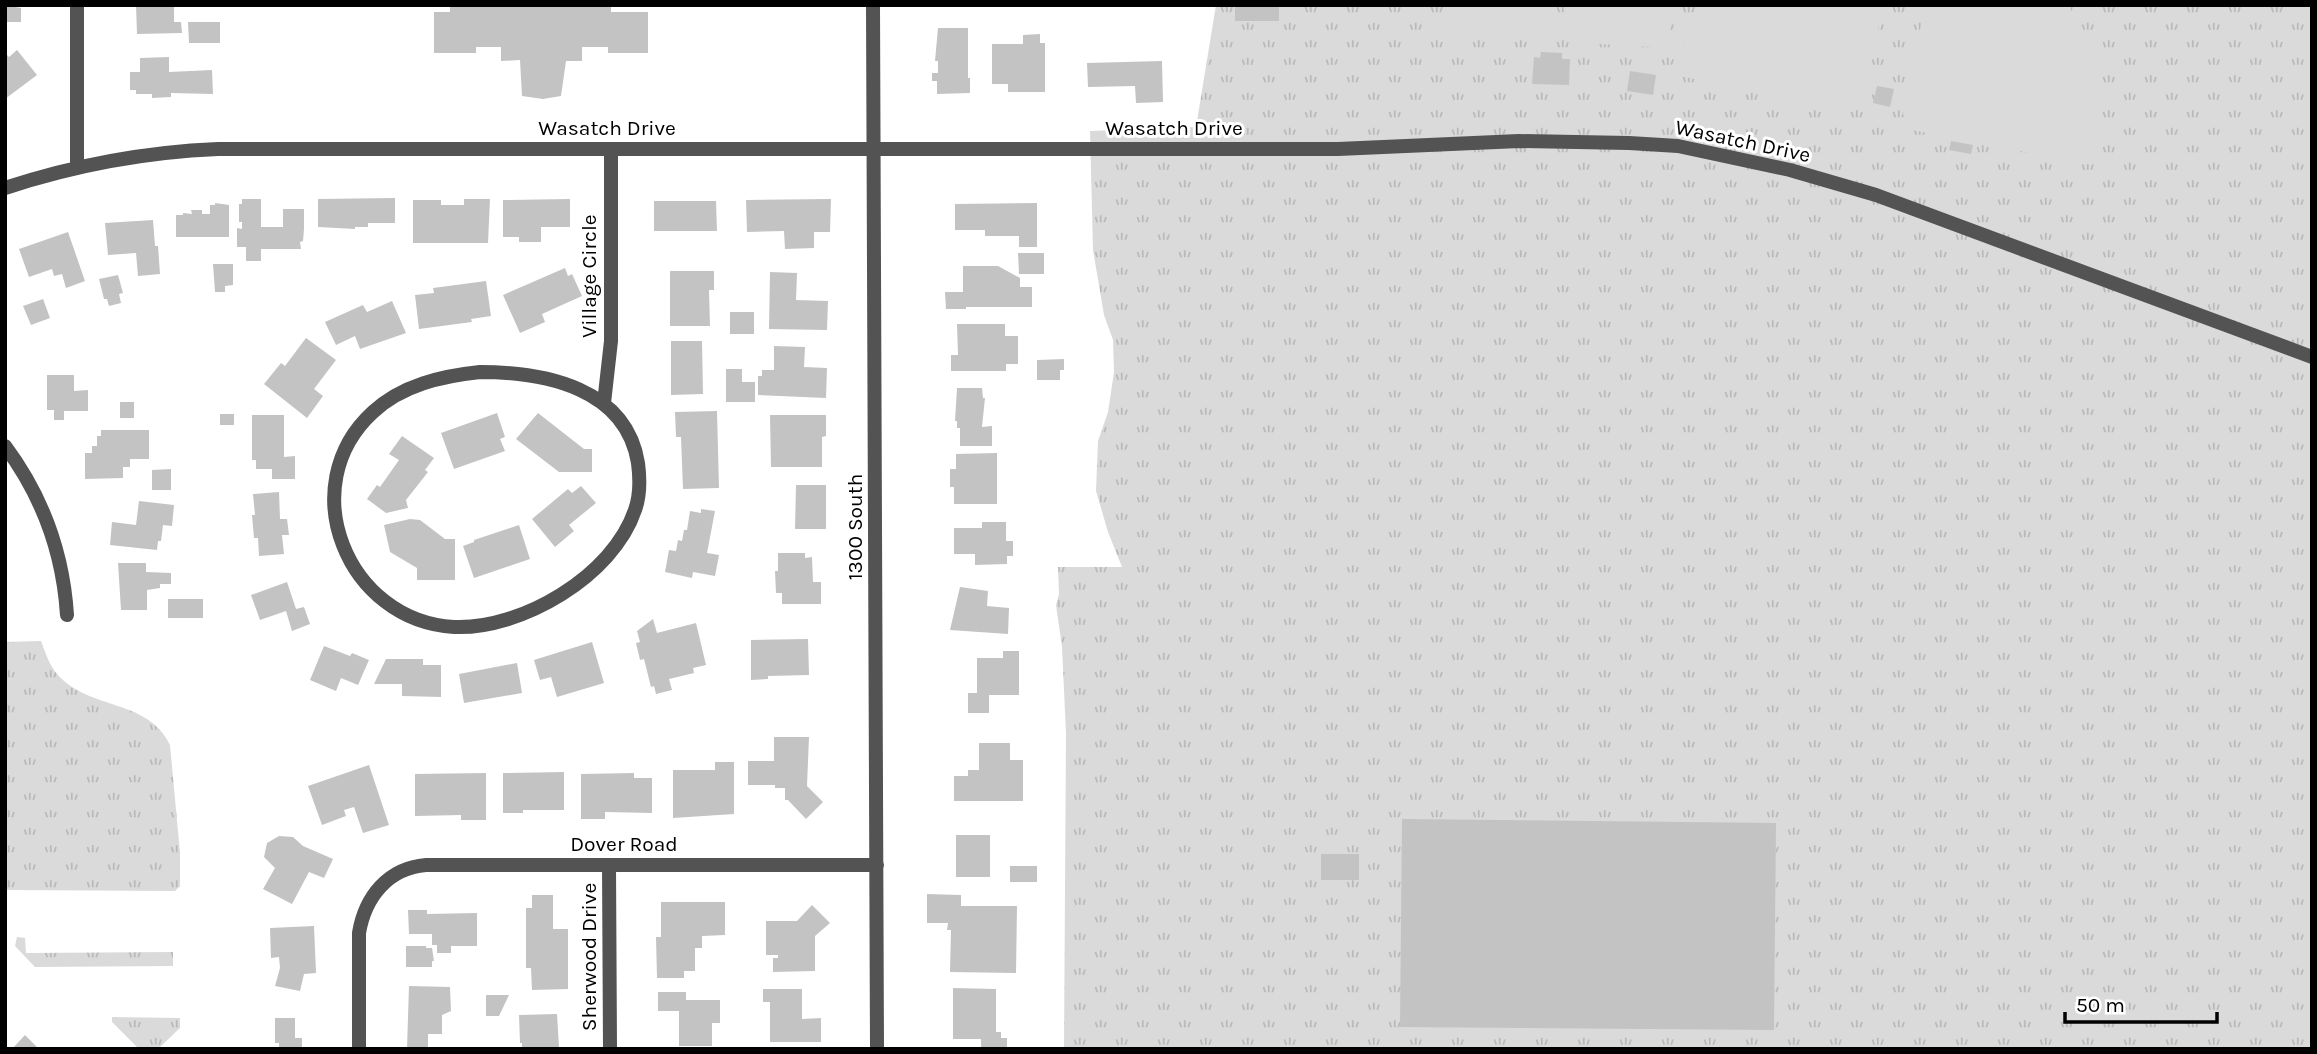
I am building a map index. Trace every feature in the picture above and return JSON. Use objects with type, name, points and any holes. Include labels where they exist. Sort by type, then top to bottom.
[{"type":"street","points":[[77,5],[77,167]]},
{"type":"street","name":"1300 South","points":[[873,5],[877,1049]]},
{"type":"street","name":"Wasatch Drive","points":[[5,188],[77,167],[149,154],[206,149],[1338,149],[1519,141],[1678,146],[1790,170],[1876,195],[2312,357]]},
{"type":"street","name":"Village Circle","points":[[604,403],[611,341],[611,149]]},
{"type":"street","points":[[480,372],[502,372],[541,378],[582,391],[604,403],[619,417],[632,440],[639,471],[636,509],[617,543],[601,561],[563,593],[538,608],[506,619],[456,627],[437,625],[397,610],[364,581],[348,560],[339,539],[334,516],[338,471],[357,428],[373,411],[391,398],[435,379],[480,372]]},
{"type":"street","points":[[5,446],[39,498],[53,536],[62,573],[66,615]]},
{"type":"street","name":"Sherwood Drive","points":[[610,865],[610,1049]]},
{"type":"street","name":"Dover Road","points":[[359,1049],[359,933],[365,909],[378,889],[395,874],[415,866],[877,865]]},
{"type":"green space","points":[[1216,5],[2312,5],[2312,1049],[1064,1049],[1066,733],[1062,647],[1056,605],[1059,594],[1058,567],[1122,567],[1096,491],[1098,441],[1108,412],[1114,372],[1113,340],[1104,315],[1093,250],[1090,131],[1196,127]]},
{"type":"green space","points":[[1449,5],[1556,5],[1554,40],[1448,34]]},
{"type":"green space","points":[[1566,5],[1672,5],[1669,48],[1564,42]]},
{"type":"green space","points":[[1699,5],[1883,5],[1864,101],[1847,114],[1681,76],[1684,30]]},
{"type":"green space","points":[[1925,5],[2068,5],[2088,39],[2097,74],[2098,120],[2092,165],[1912,130],[1903,114]]},
{"type":"green space","points":[[41,641],[52,667],[71,686],[148,720],[160,730],[170,745],[180,853],[180,886],[175,891],[6,890],[5,642]]},
{"type":"green space","points":[[17,937],[25,938],[26,953],[173,952],[173,966],[35,967],[15,946]]},
{"type":"green space","points":[[112,1017],[180,1018],[180,1028],[158,1049],[139,1049],[112,1022]]},
{"type":"building","points":[[5,5],[21,8],[21,22],[5,22]]},
{"type":"building","points":[[136,5],[174,5],[174,22],[181,22],[182,33],[137,34]]},
{"type":"building","points":[[450,5],[611,5],[611,12],[648,12],[648,53],[608,53],[608,47],[582,47],[582,61],[566,61],[561,96],[543,99],[522,96],[520,60],[501,61],[501,47],[476,47],[476,53],[434,53],[434,12],[450,12]]},
{"type":"building","points":[[1235,5],[1279,5],[1279,21],[1235,21]]},
{"type":"building","points":[[188,22],[220,22],[220,43],[189,43]]},
{"type":"building","points":[[938,28],[968,28],[970,93],[937,94],[937,81],[932,81],[932,73],[938,73],[938,61],[935,61]]},
{"type":"building","points":[[1040,34],[1040,43],[1045,43],[1045,92],[1008,92],[1008,84],[992,84],[992,44],[1023,44],[1023,35]]},
{"type":"building","points":[[17,50],[37,75],[5,99],[5,56],[9,57]]},
{"type":"building","points":[[1541,52],[1562,53],[1562,59],[1570,59],[1569,85],[1532,84],[1534,57],[1540,58]]},
{"type":"building","points":[[169,57],[169,72],[212,70],[213,94],[171,93],[171,97],[152,98],[152,94],[136,94],[136,90],[130,90],[130,72],[140,72],[140,58]]},
{"type":"building","points":[[1162,61],[1163,102],[1136,103],[1135,86],[1088,87],[1087,63]]},
{"type":"building","points":[[1630,71],[1656,75],[1653,95],[1627,91]]},
{"type":"building","points":[[1877,86],[1894,89],[1890,107],[1873,103]]},
{"type":"building","points":[[1951,141],[1973,145],[1971,154],[1949,150]]},
{"type":"building","points":[[395,198],[395,223],[368,223],[368,227],[355,229],[318,227],[318,199]]},
{"type":"building","points":[[242,199],[261,199],[261,227],[283,227],[283,209],[304,209],[301,249],[261,249],[261,261],[246,261],[246,247],[237,247],[237,228],[242,229],[242,222],[239,222],[239,204],[242,204]]},
{"type":"building","points":[[464,199],[490,199],[488,243],[413,243],[413,200],[441,200],[441,205],[464,205]]},
{"type":"building","points":[[570,199],[570,227],[541,227],[541,242],[519,242],[519,237],[503,237],[503,200]]},
{"type":"building","points":[[831,199],[830,232],[814,232],[814,248],[785,249],[784,231],[747,232],[746,200]]},
{"type":"building","points":[[654,201],[716,201],[717,231],[654,231]]},
{"type":"building","points":[[1037,203],[1037,247],[1019,247],[1019,236],[985,236],[985,230],[955,230],[955,204]]},
{"type":"building","points":[[210,205],[229,205],[229,237],[176,237],[176,215],[192,214],[191,210],[202,210],[202,214],[210,214]]},
{"type":"building","points":[[153,220],[160,274],[138,276],[136,253],[108,255],[105,223]]},
{"type":"building","points":[[68,232],[85,281],[66,288],[62,274],[54,276],[52,269],[29,277],[19,249]]},
{"type":"building","points":[[1018,253],[1044,253],[1044,274],[1019,274]]},
{"type":"building","points":[[213,264],[233,264],[233,285],[225,286],[225,292],[215,292]]},
{"type":"building","points":[[963,266],[998,266],[1020,278],[1020,287],[1032,287],[1032,307],[946,309],[945,292],[963,292]]},
{"type":"building","points":[[565,268],[568,276],[572,274],[582,296],[542,314],[545,322],[520,333],[503,295]]},
{"type":"building","points":[[670,271],[714,271],[714,290],[709,290],[710,326],[670,326]]},
{"type":"building","points":[[770,272],[797,273],[796,300],[828,301],[827,330],[769,329]]},
{"type":"building","points":[[118,275],[123,293],[119,294],[121,303],[109,306],[107,299],[104,299],[99,279]]},
{"type":"building","points":[[486,281],[491,316],[471,319],[472,322],[419,329],[415,295],[434,293],[433,288]]},
{"type":"building","points":[[43,299],[50,318],[31,325],[23,306]]},
{"type":"building","points":[[392,301],[406,333],[360,349],[355,336],[336,345],[325,322],[363,305],[367,312]]},
{"type":"building","points":[[730,312],[754,312],[754,334],[730,334]]},
{"type":"building","points":[[957,324],[1005,324],[1005,336],[1018,336],[1018,364],[1006,364],[1006,371],[951,371],[951,355],[958,355]]},
{"type":"building","points":[[306,338],[336,360],[314,389],[323,396],[307,418],[264,384],[281,363],[285,366]]},
{"type":"building","points":[[671,341],[702,341],[703,394],[671,395]]},
{"type":"building","points":[[774,346],[805,347],[804,367],[827,368],[826,398],[758,395],[758,376],[762,376],[762,370],[774,370]]},
{"type":"building","points":[[1064,359],[1060,380],[1037,380],[1037,360]]},
{"type":"building","points":[[726,369],[742,369],[742,382],[755,382],[755,402],[726,402]]},
{"type":"building","points":[[47,375],[74,375],[74,391],[88,390],[88,411],[64,411],[64,420],[54,420],[54,410],[47,410]]},
{"type":"building","points":[[957,388],[982,388],[985,398],[982,427],[992,426],[992,446],[960,446],[960,428],[957,428],[955,421]]},
{"type":"building","points":[[120,402],[134,402],[134,418],[120,418]]},
{"type":"building","points":[[717,411],[719,488],[683,489],[681,437],[676,437],[675,412]]},
{"type":"building","points":[[497,413],[505,437],[500,439],[505,451],[454,469],[441,433]]},
{"type":"building","points":[[538,413],[584,449],[592,449],[592,472],[559,472],[516,439]]},
{"type":"building","points":[[220,414],[234,414],[234,425],[220,425]]},
{"type":"building","points":[[252,415],[284,415],[284,457],[295,456],[295,479],[272,479],[272,469],[256,469],[256,460],[252,460]]},
{"type":"building","points":[[770,415],[826,415],[826,436],[822,437],[822,467],[771,467]]},
{"type":"building","points":[[101,430],[149,430],[149,459],[130,459],[130,467],[123,467],[123,478],[85,479],[85,453],[92,453],[92,446],[97,446],[97,436],[101,436]]},
{"type":"building","points":[[402,436],[434,458],[425,470],[428,472],[406,500],[408,508],[386,513],[367,499],[377,485],[380,487],[399,460],[389,454]]},
{"type":"building","points":[[997,453],[997,504],[954,504],[950,469],[956,469],[956,454]]},
{"type":"building","points":[[171,469],[171,490],[152,490],[152,470]]},
{"type":"building","points":[[796,485],[826,485],[826,529],[795,529]]},
{"type":"building","points":[[581,486],[596,503],[569,525],[574,531],[555,547],[532,519],[568,489],[572,493]]},
{"type":"building","points":[[279,492],[280,519],[287,519],[289,535],[282,535],[284,554],[259,556],[258,538],[254,538],[253,494]]},
{"type":"building","points":[[139,501],[174,505],[172,526],[163,525],[157,550],[110,545],[112,522],[136,525]]},
{"type":"building","points":[[701,509],[715,511],[707,553],[719,555],[715,576],[693,572],[692,578],[665,572],[669,550],[676,551],[678,540],[682,541],[690,511],[701,513]]},
{"type":"building","points":[[410,519],[420,520],[445,539],[455,539],[455,580],[417,580],[417,568],[390,552],[384,525]]},
{"type":"building","points":[[982,522],[1006,522],[1006,541],[1013,541],[1013,556],[1007,556],[1007,564],[975,565],[975,554],[954,554],[954,528],[982,528]]},
{"type":"building","points":[[519,525],[530,559],[474,578],[463,546]]},
{"type":"building","points":[[778,553],[805,553],[805,558],[812,557],[813,582],[821,582],[821,604],[782,604],[782,593],[776,593]]},
{"type":"building","points":[[118,563],[146,563],[146,572],[171,573],[171,584],[160,584],[160,588],[147,590],[147,610],[121,610]]},
{"type":"building","points":[[287,582],[296,609],[304,607],[310,624],[292,631],[286,611],[260,620],[251,595]]},
{"type":"building","points":[[960,587],[988,591],[987,606],[1009,608],[1008,634],[950,630]]},
{"type":"building","points":[[168,599],[203,599],[203,618],[168,618]]},
{"type":"building","points":[[653,619],[657,633],[696,623],[706,665],[693,668],[694,673],[669,679],[672,690],[656,694],[654,686],[651,687],[644,659],[640,660],[636,643],[640,642],[637,631]]},
{"type":"building","points":[[808,639],[809,675],[768,676],[768,679],[751,680],[751,640]]},
{"type":"building","points":[[592,642],[604,683],[557,697],[551,677],[540,680],[534,660]]},
{"type":"building","points":[[324,646],[369,660],[358,685],[341,678],[336,691],[310,680]]},
{"type":"building","points":[[1003,651],[1019,651],[1019,695],[989,695],[989,713],[968,713],[968,693],[977,693],[977,658],[1003,658]]},
{"type":"building","points":[[386,659],[423,659],[423,665],[441,665],[441,697],[402,696],[402,684],[374,684]]},
{"type":"building","points":[[517,663],[522,693],[464,703],[459,674]]},
{"type":"building","points":[[774,737],[809,737],[807,786],[823,802],[806,819],[785,800],[785,788],[775,788],[775,785],[748,785],[748,761],[774,761]]},
{"type":"building","points":[[979,743],[1010,743],[1010,760],[1023,760],[1023,801],[954,801],[954,776],[968,776],[968,770],[979,770]]},
{"type":"building","points":[[715,762],[734,762],[734,814],[673,818],[673,770],[715,770]]},
{"type":"building","points":[[369,765],[389,825],[363,833],[354,807],[344,810],[346,816],[322,825],[308,786]]},
{"type":"building","points":[[564,772],[564,810],[503,813],[503,773]]},
{"type":"building","points":[[486,773],[486,820],[461,820],[461,815],[415,816],[415,774]]},
{"type":"building","points":[[634,773],[634,778],[652,778],[652,813],[605,812],[605,819],[581,819],[581,774]]},
{"type":"building","points":[[1402,819],[1776,823],[1774,1030],[1400,1027]]},
{"type":"building","points":[[956,835],[990,835],[990,877],[956,877]]},
{"type":"building","points":[[279,836],[293,837],[303,846],[333,859],[324,878],[309,872],[292,904],[263,889],[275,868],[264,857],[267,843]]},
{"type":"building","points":[[1321,854],[1359,854],[1359,880],[1321,880]]},
{"type":"building","points":[[1010,866],[1037,866],[1037,882],[1010,882]]},
{"type":"building","points":[[927,894],[961,895],[961,906],[1017,906],[1016,973],[950,972],[951,930],[947,930],[948,923],[927,923]]},
{"type":"building","points":[[532,895],[553,895],[553,929],[568,929],[568,989],[532,990],[531,968],[526,968],[526,908],[532,908]]},
{"type":"building","points":[[661,902],[725,902],[725,935],[702,936],[702,948],[695,948],[695,971],[684,971],[684,978],[657,978],[656,937],[661,937]]},
{"type":"building","points":[[812,905],[830,923],[815,936],[815,971],[773,972],[773,958],[778,958],[778,955],[766,955],[766,921],[797,921]]},
{"type":"building","points":[[408,910],[427,910],[427,914],[477,913],[477,946],[451,946],[451,953],[437,953],[437,945],[432,945],[432,934],[409,934]]},
{"type":"building","points":[[314,926],[316,973],[304,974],[300,991],[275,986],[280,968],[279,957],[271,958],[270,928]]},
{"type":"building","points":[[406,946],[432,948],[432,967],[406,967]]},
{"type":"building","points":[[409,986],[450,987],[451,1011],[442,1015],[442,1034],[428,1034],[428,1049],[407,1049]]},
{"type":"building","points":[[953,988],[996,989],[996,1032],[1001,1032],[1001,1038],[1007,1038],[1007,1049],[981,1049],[981,1039],[953,1039]]},
{"type":"building","points":[[763,989],[802,989],[802,1019],[821,1018],[821,1042],[770,1042],[770,1002],[763,1002]]},
{"type":"building","points":[[658,992],[686,992],[686,1000],[720,1000],[720,1023],[712,1023],[712,1046],[679,1046],[679,1011],[658,1011]]},
{"type":"building","points":[[486,995],[509,995],[499,1016],[486,1016]]},
{"type":"building","points":[[557,1014],[559,1047],[522,1049],[519,1015]]},
{"type":"building","points":[[275,1018],[295,1018],[295,1038],[302,1038],[302,1049],[279,1049],[279,1043],[275,1043]]},
{"type":"building","points":[[25,1035],[39,1049],[12,1049]]}]
